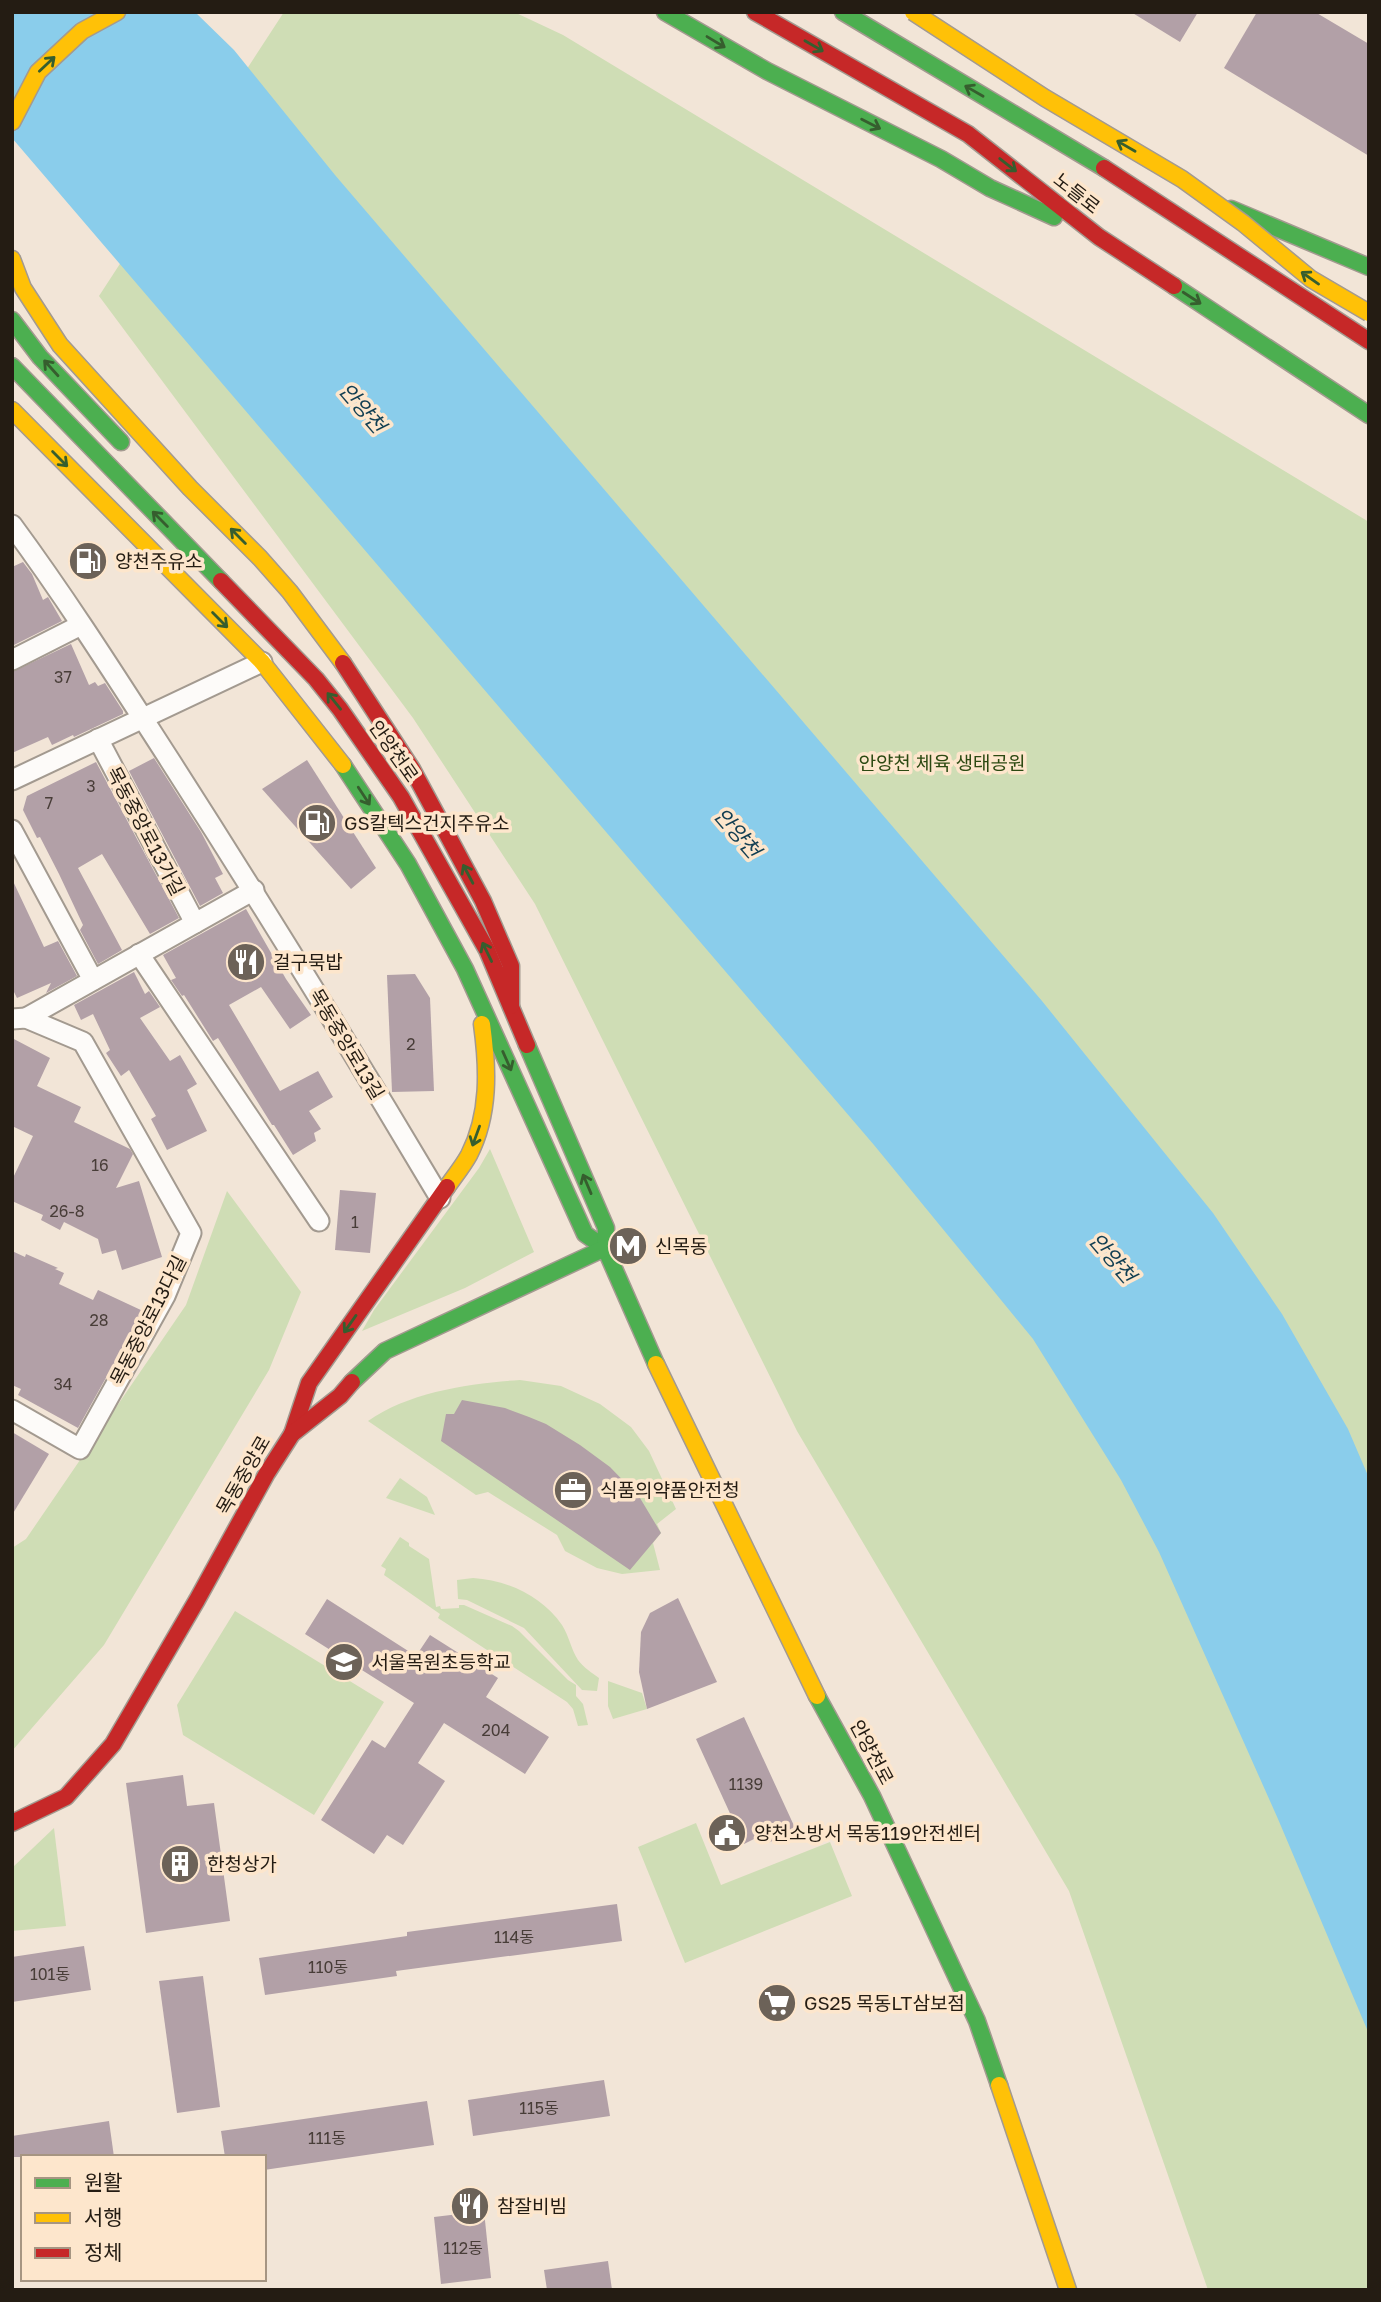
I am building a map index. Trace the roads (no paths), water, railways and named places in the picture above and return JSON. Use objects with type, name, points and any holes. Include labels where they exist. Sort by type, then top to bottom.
[{"type":"main road","points":[[12,121],[38,72],[82,31],[117,12]]},
{"type":"main road","points":[[665,12],[767,71],[941,159],[990,188],[1099,237]]},
{"type":"main road","name":"노들로","points":[[755,12],[968,134],[1099,237],[1369,415]]},
{"type":"main road","name":"노들로","points":[[843,12],[1096,163],[1369,341]]},
{"type":"main road","points":[[913,12],[1045,98],[1182,179],[1243,223],[1311,279],[1369,313]]},
{"type":"main road","points":[[1096,163],[1234,211],[1369,267]]},
{"type":"main road","points":[[12,259],[23,288],[60,345],[190,488],[260,558],[315,624],[412,769],[483,901],[511,966],[510,1006]]},
{"type":"main road","points":[[15,325],[88,409],[134,455]]},
{"type":"main road","name":"안양천로","points":[[12,366],[316,679],[341,709],[401,797],[487,950],[606,1228],[605,1248],[646,1344],[809,1681],[872,1796],[977,2021],[1068,2290]]},
{"type":"main road","name":"안양천로","points":[[12,410],[262,662],[350,774],[408,864],[478,996],[585,1234],[605,1248]]},
{"type":"main road","points":[[256,577],[342,680],[390,762],[401,797]]},
{"type":"main road","points":[[292,1434],[309,1383],[469,1155],[485,1111],[486,1055],[478,996]]},
{"type":"main road","name":"목동중앙로","points":[[12,1824],[66,1797],[113,1744],[267,1473],[292,1434],[340,1396],[385,1350],[605,1248]]},
{"type":"street","name":"목동중앙로13길","points":[[12,525],[20,550],[81,625],[254,890],[440,1198]]},
{"type":"street","points":[[12,660],[81,625]]},
{"type":"street","points":[[12,780],[262,662]]},
{"type":"street","name":"목동중앙로13가길","points":[[98,740],[195,923]]},
{"type":"street","points":[[12,830],[93,980]]},
{"type":"street","points":[[19,1018],[254,890]]},
{"type":"street","points":[[139,954],[319,1221]]},
{"type":"street","name":"목동중앙로13다길","points":[[12,1410],[80,1449],[164,1296],[191,1233],[83,1042],[19,1018]]},
{"type":"water","name":"안양천","points":[[12,12],[195,12],[234,50],[335,175],[1042,1001],[1213,1213],[1282,1314],[1348,1429],[1369,1478],[1369,2034],[1278,1819],[1159,1552],[1121,1480],[1033,1339],[874,1145],[12,138]]},
{"type":"place","name":"양천주유소","points":[[88,561]]},
{"type":"place","name":"GS칼텍스건지주유소","points":[[317,823]]},
{"type":"place","name":"걸구묵밥","points":[[246,962]]},
{"type":"place","name":"신목동","points":[[628,1246]]},
{"type":"place","name":"식품의약품안전청","points":[[573,1490]]},
{"type":"place","name":"서울목원초등학교","points":[[344,1662]]},
{"type":"place","name":"양천소방서 목동119안전센터","points":[[727,1833]]},
{"type":"place","name":"한청상가","points":[[180,1864]]},
{"type":"place","name":"GS25 목동LT삼보점","points":[[777,2003]]},
{"type":"place","name":"참잘비빔","points":[[470,2206]]},
{"type":"park label","name":"안양천 체육 생태공원","points":[[942,763]]}]
